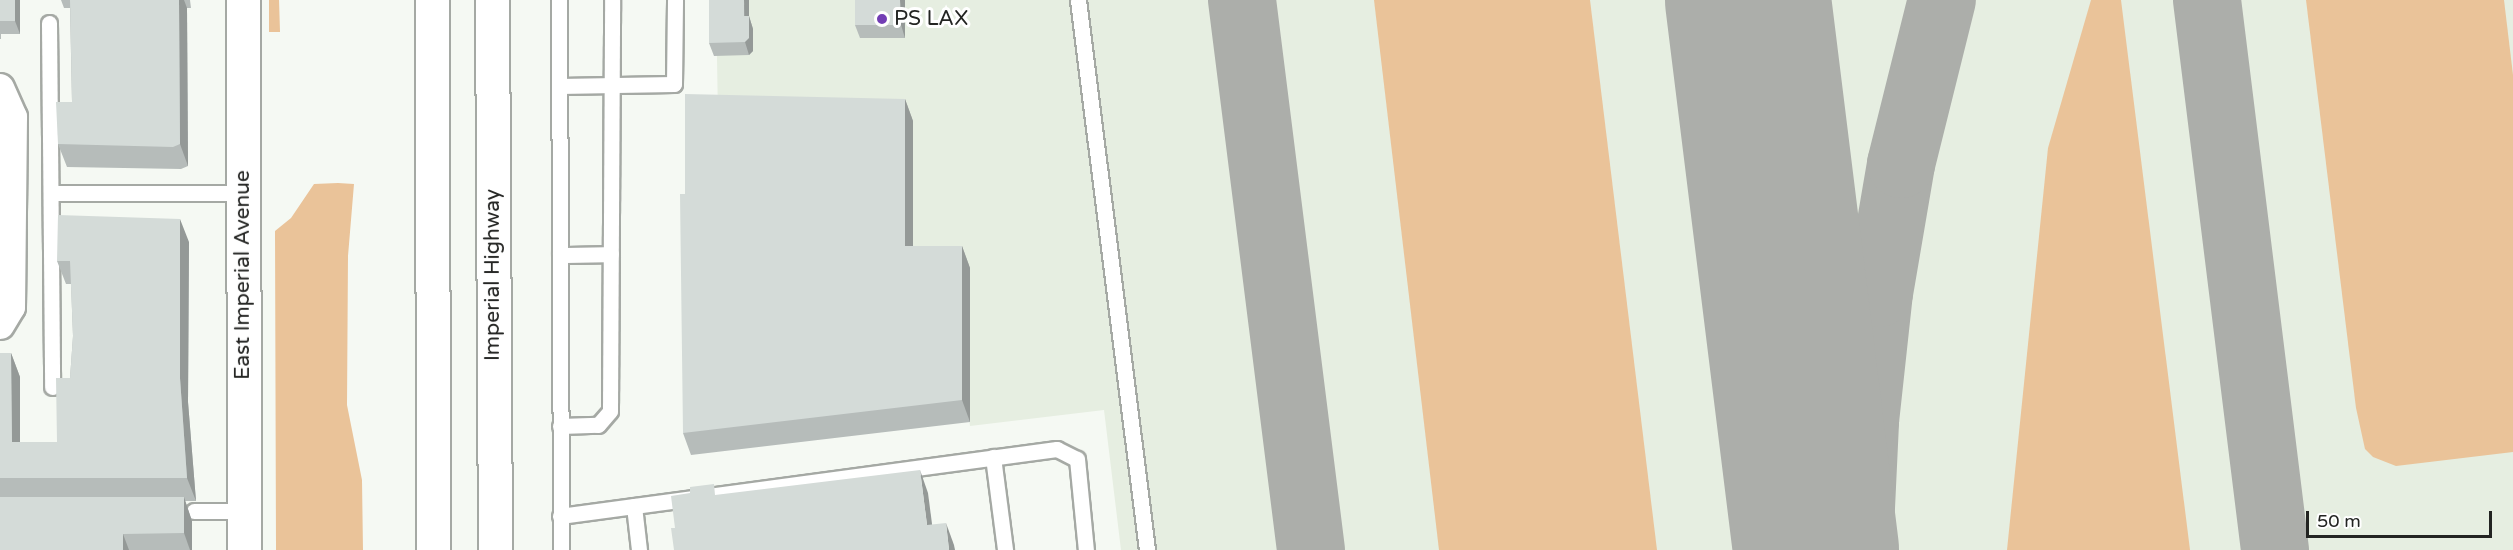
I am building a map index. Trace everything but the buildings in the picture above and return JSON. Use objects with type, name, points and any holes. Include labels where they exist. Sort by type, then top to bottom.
[{"type":"main road","name":"East Imperial Avenue","points":[[243,0],[244,550]]},
{"type":"main road","points":[[432,0],[434,550]]},
{"type":"main road","name":"Imperial Highway","points":[[492,0],[495,550]]},
{"type":"street","points":[[0,325],[11,307],[13,117],[1,89]]},
{"type":"lane","points":[[559,0],[561,550]]},
{"type":"lane","points":[[560,426],[598,425],[610,411],[612,0]]},
{"type":"lane","points":[[559,86],[611,83],[674,84],[675,0]]},
{"type":"lane","points":[[1078,0],[1147,550]]},
{"type":"lane","points":[[49,22],[52,387]]},
{"type":"lane","points":[[51,193],[243,194]]},
{"type":"lane","points":[[560,255],[611,254]]},
{"type":"lane","points":[[560,516],[1057,449],[1077,459],[1086,550]]},
{"type":"lane","points":[[993,458],[1005,550]]},
{"type":"lane","points":[[634,506],[639,550]]},
{"type":"lane","points":[[189,511],[244,511]]},
{"type":"shaded area","points":[[269,0],[279,0],[280,32],[269,32]]},
{"type":"shaded area","points":[[716,0],[2513,0],[2513,550],[1121,550],[1104,410],[970,426],[968,412],[723,412]]},
{"type":"shaded area","points":[[1374,0],[1590,0],[1657,550],[1439,550]]},
{"type":"shaded area","points":[[2091,0],[2121,0],[2190,550],[2007,550],[2048,148]]},
{"type":"shaded area","points":[[2306,0],[2504,0],[2513,75],[2513,452],[2396,466],[2373,457],[2365,449],[2356,408]]},
{"type":"shaded area","points":[[314,184],[354,184],[348,256],[347,405],[362,480],[363,550],[276,550],[275,231],[291,218]]},
{"type":"taxiway","points":[[1242,0],[1311,550]]},
{"type":"taxiway","points":[[1859,550],[1865,421],[1879,293],[1901,164],[1942,0]]},
{"type":"taxiway","points":[[2207,0],[2275,550]]},
{"type":"runway","points":[[1748,0],[1816,550]]},
{"type":"place","name":"PS LAX","points":[[882,19]]}]
